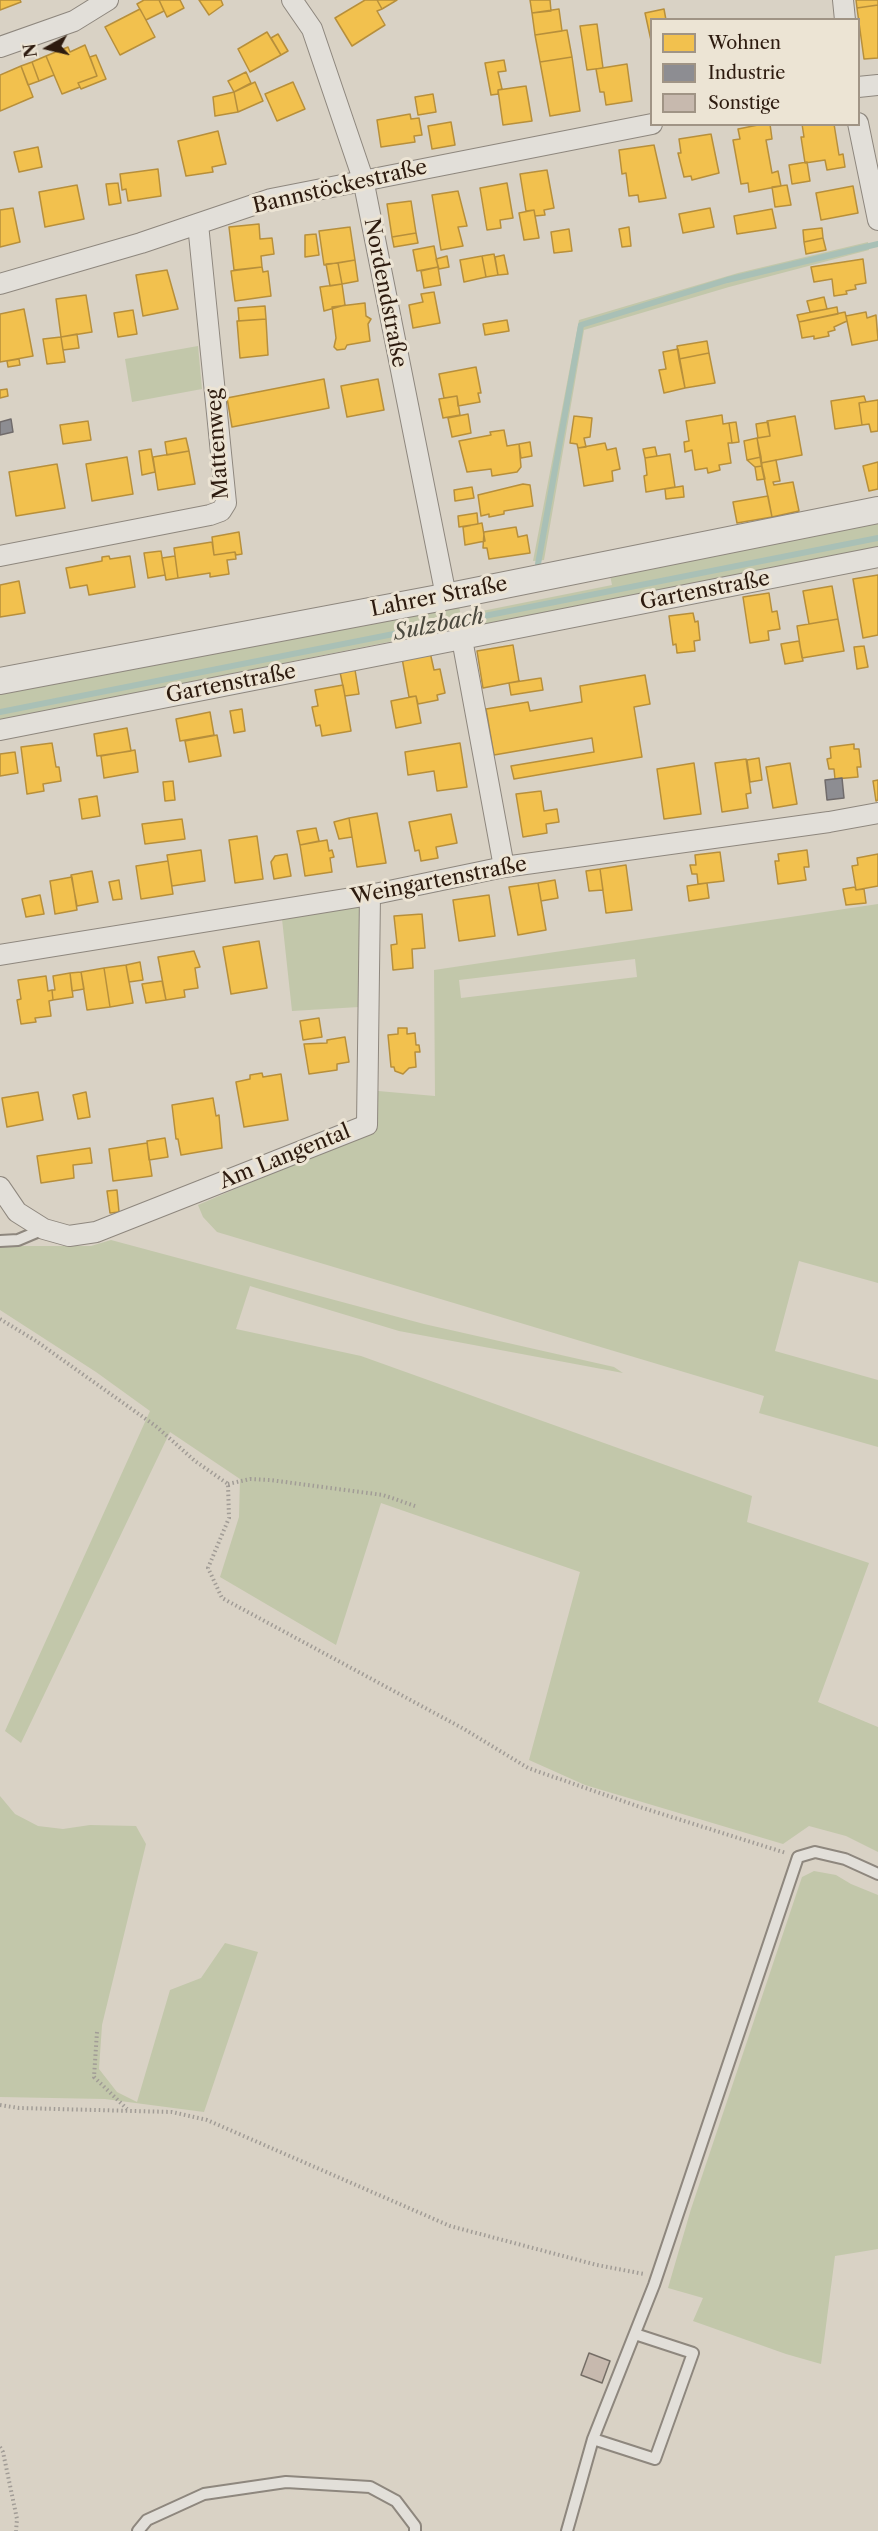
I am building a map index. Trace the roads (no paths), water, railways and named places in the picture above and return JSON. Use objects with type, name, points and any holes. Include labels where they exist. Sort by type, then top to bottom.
[{"type":"street","points":[[0,47],[74,21],[108,0]]},
{"type":"street","name":"Nordendstraße","points":[[292,0],[312,29],[363,179],[446,596]]},
{"type":"street","points":[[843,0],[844,18]]},
{"type":"street","points":[[860,87],[878,85]]},
{"type":"street","name":"Bannstöckestraße","points":[[0,284],[198,224],[271,198],[650,124]]},
{"type":"street","points":[[859,126],[878,220]]},
{"type":"street","name":"Mattenweg","points":[[0,556],[210,515],[221,511],[226,503],[198,224]]},
{"type":"street","name":"Lahrer Straße","points":[[0,681],[446,596],[878,510]]},
{"type":"street","name":"Gartenstraße","points":[[0,730],[878,557]]},
{"type":"street","points":[[462,639],[504,867]]},
{"type":"street","name":"Weingartenstraße","points":[[0,955],[370,895],[504,867],[817,824],[878,813]]},
{"type":"street","name":"Am Langental","points":[[0,1187],[16,1212],[44,1229],[69,1236],[96,1232],[367,1125],[370,895]]},
{"type":"lane","points":[[0,1241],[18,1240],[44,1229]]},
{"type":"lane","points":[[567,2531],[593,2439],[657,2277],[798,1857],[815,1852],[844,1859],[878,1874]]},
{"type":"lane","points":[[593,2439],[655,2459],[693,2353],[635,2334]]},
{"type":"lane","points":[[138,2531],[147,2520],[204,2494],[286,2482],[370,2487],[396,2501],[416,2526],[415,2531]]},
{"type":"waterway","points":[[538,564],[581,325],[727,280],[878,244]]},
{"type":"waterway","name":"Sulzbach","points":[[0,712],[878,538]]}]
